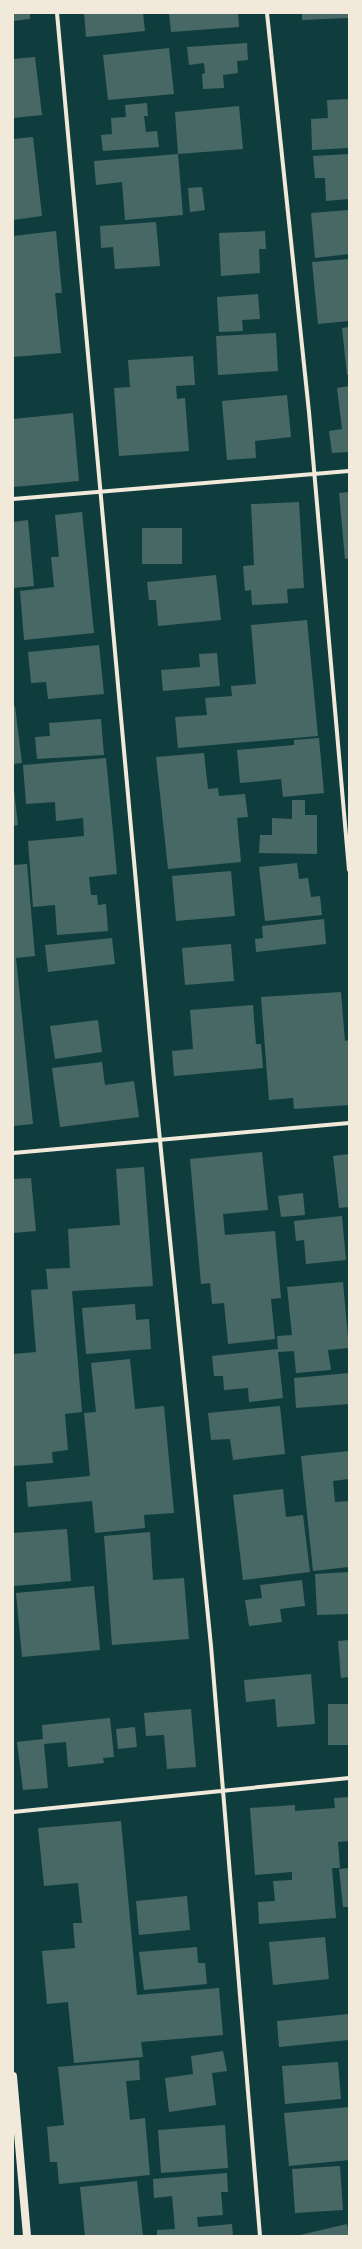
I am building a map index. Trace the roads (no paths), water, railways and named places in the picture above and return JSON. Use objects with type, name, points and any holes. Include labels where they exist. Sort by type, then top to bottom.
[{"type":"main road","points":[[13,2076],[28,2236]]},
{"type":"street","points":[[57,13],[99,492],[160,1140],[209,1630],[260,2236]]},
{"type":"street","points":[[267,13],[314,474],[349,870]]},
{"type":"street","points":[[13,500],[349,471]]},
{"type":"street","points":[[13,1153],[349,1123]]},
{"type":"street","points":[[13,1812],[349,1778]]}]
